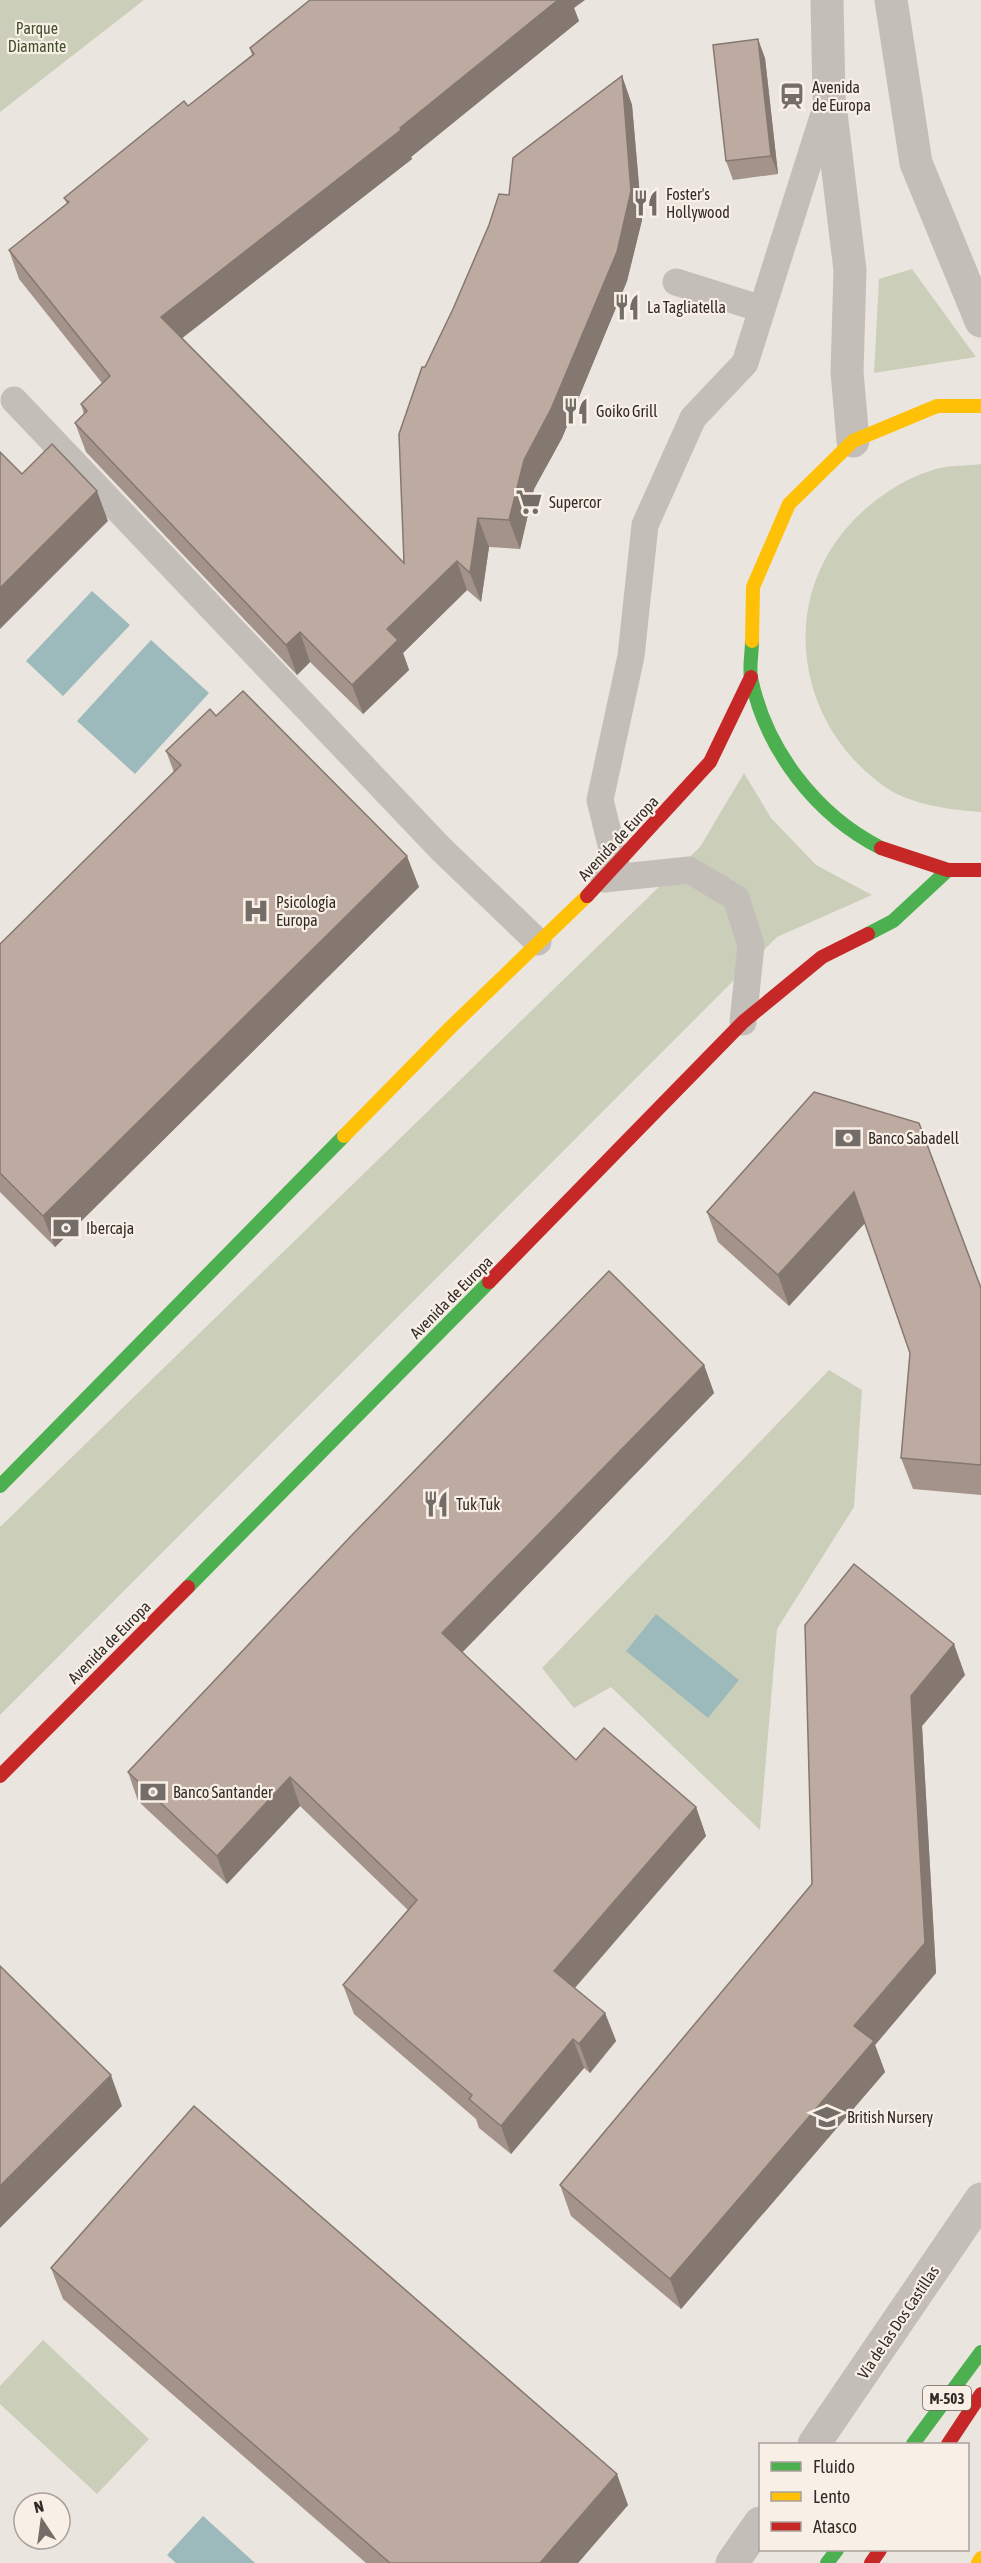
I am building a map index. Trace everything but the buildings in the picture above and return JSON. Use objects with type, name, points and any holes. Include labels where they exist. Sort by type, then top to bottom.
[{"type":"main road","points":[[981,406],[937,406],[853,441],[789,504],[753,587],[751,677],[775,746],[819,805],[879,847],[948,870],[981,870]]},
{"type":"main road","name":"Avenida de Europa","points":[[0,1486],[610,872],[710,762],[751,677]]},
{"type":"main road","name":"Avenida de Europa","points":[[0,1776],[631,1139],[743,1022],[822,957],[893,921],[948,870]]},
{"type":"main road","name":"M-503","points":[[914,2443],[981,2352]]},
{"type":"main road","name":"M-503","points":[[949,2443],[981,2394]]},
{"type":"main road","points":[[827,2563],[836,2551]]},
{"type":"main road","points":[[978,2563],[981,2558]]},
{"type":"street","points":[[827,0],[829,97],[850,270],[847,372],[853,441]]},
{"type":"street","points":[[891,0],[916,163],[981,321]]},
{"type":"street","name":"Vía de las Dos Castillas","points":[[815,2443],[981,2199]]},
{"type":"street","points":[[732,2563],[759,2524]]},
{"type":"lane","points":[[743,1022],[751,945],[736,898],[689,870],[610,872],[600,801],[632,656],[645,525],[693,418],[745,363],[829,97]]},
{"type":"lane","points":[[676,282],[762,309]]},
{"type":"lane","points":[[14,400],[441,849],[538,942]]},
{"type":"green space","name":"Parque Diamante","points":[[0,0],[144,0],[0,112]]},
{"type":"green space","points":[[912,269],[976,357],[874,373],[879,279]]},
{"type":"green space","points":[[981,464],[981,812],[944,808],[919,802],[885,787],[854,759],[830,727],[814,692],[806,654],[807,616],[816,579],[834,544],[862,512],[887,492],[916,476],[941,468]]},
{"type":"green space","points":[[744,773],[771,818],[816,865],[872,895],[777,937],[0,1715],[0,1527],[700,847]]},
{"type":"green space","points":[[829,1370],[862,1390],[854,1507],[777,1629],[760,1830],[611,1687],[574,1708],[542,1668]]},
{"type":"green space","points":[[43,2340],[149,2439],[97,2494],[0,2404],[0,2386]]},
{"type":"water","points":[[92,591],[130,625],[63,696],[26,661]]},
{"type":"water","points":[[151,640],[209,693],[135,774],[77,721]]},
{"type":"water","points":[[656,1614],[739,1680],[708,1718],[626,1651]]},
{"type":"water","points":[[203,2516],[255,2563],[176,2563],[167,2555]]},
{"type":"traffic: fast","points":[[752,641],[751,678],[758,705],[768,730],[782,755],[797,778],[835,818],[881,848]]},
{"type":"traffic: fast","points":[[868,934],[893,921],[948,870]]},
{"type":"traffic: fast","points":[[0,1486],[344,1136]]},
{"type":"traffic: fast","points":[[188,1587],[489,1282]]},
{"type":"traffic: fast","points":[[914,2443],[981,2352]]},
{"type":"traffic: fast","points":[[827,2563],[836,2551]]},
{"type":"traffic: slow","points":[[752,641],[753,587],[789,504],[853,441],[937,406],[981,406]]},
{"type":"traffic: slow","points":[[344,1136],[452,1026],[587,896]]},
{"type":"traffic: slow","points":[[978,2563],[981,2558]]},
{"type":"traffic: jam","points":[[587,896],[710,762],[751,677]]},
{"type":"traffic: jam","points":[[881,848],[948,870],[981,870]]},
{"type":"traffic: jam","points":[[489,1282],[743,1022],[822,957],[868,934]]},
{"type":"traffic: jam","points":[[0,1776],[188,1587]]},
{"type":"traffic: jam","points":[[949,2443],[981,2394]]},
{"type":"traffic: jam","points":[[871,2563],[879,2551]]},
{"type":"place","name":"Avenida de Europa","points":[[792,96]]},
{"type":"place","name":"Foster's Hollywood","points":[[646,203]]},
{"type":"place","name":"La Tagliatella","points":[[627,307]]},
{"type":"place","name":"Goiko Grill","points":[[576,411]]},
{"type":"place","name":"Supercor","points":[[529,502]]},
{"type":"place","name":"Psicología Europa","points":[[256,911]]},
{"type":"place","name":"Banco Sabadell","points":[[848,1138]]},
{"type":"place","name":"Ibercaja","points":[[66,1228]]},
{"type":"place","name":"Tuk Tuk","points":[[436,1504]]},
{"type":"place","name":"Banco Santander","points":[[153,1792]]},
{"type":"place","name":"British Nursery","points":[[827,2117]]}]
